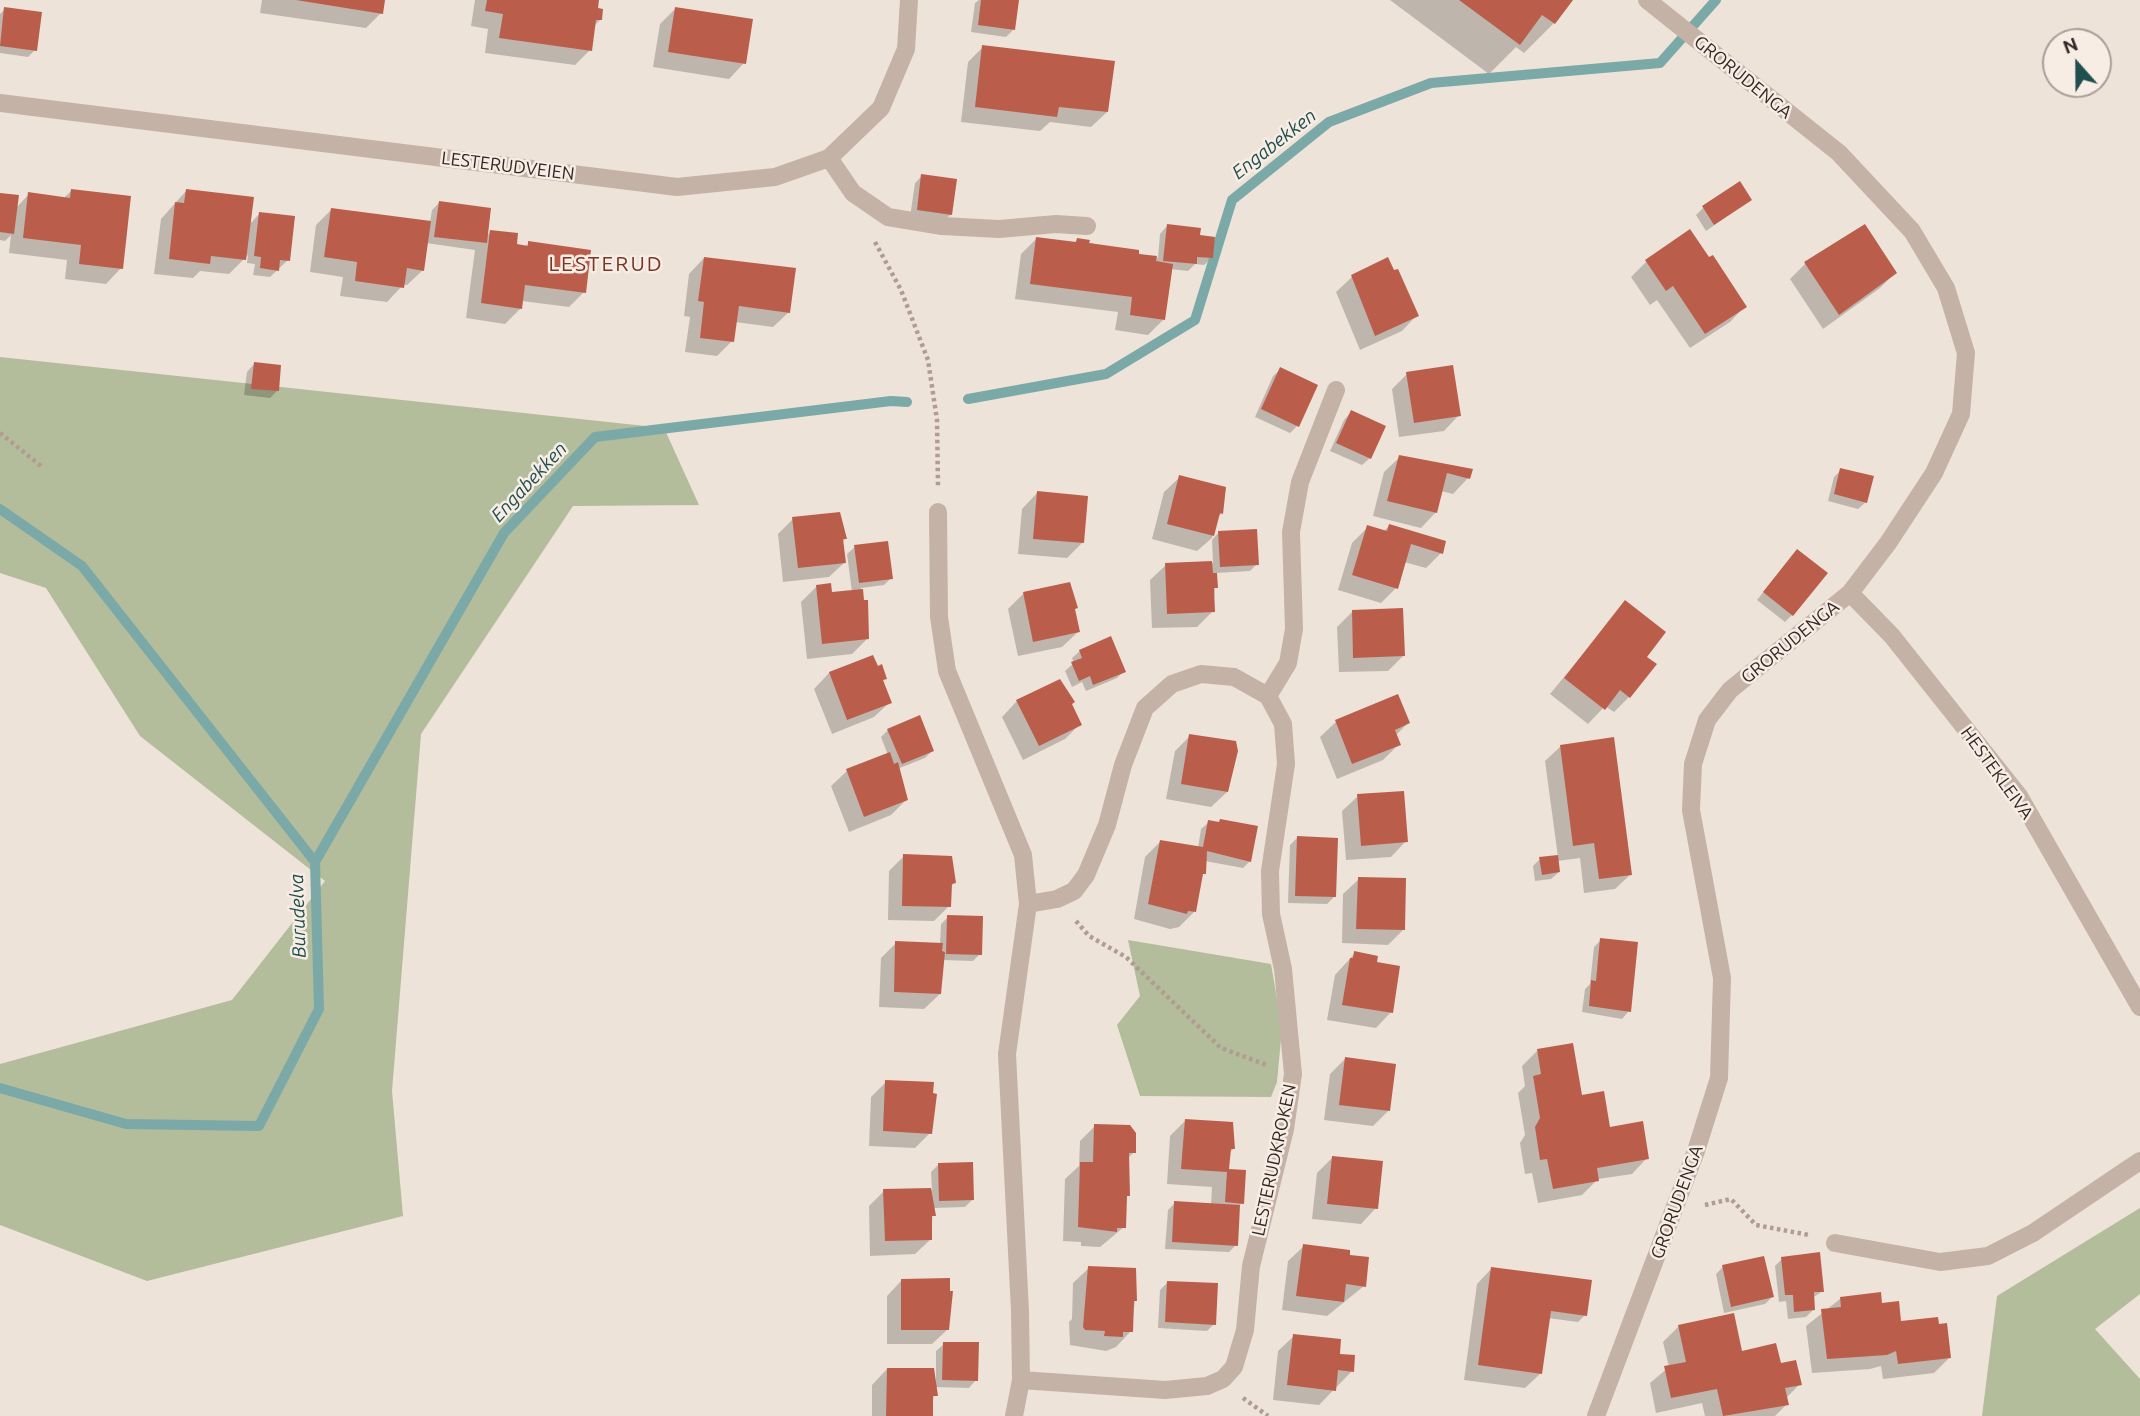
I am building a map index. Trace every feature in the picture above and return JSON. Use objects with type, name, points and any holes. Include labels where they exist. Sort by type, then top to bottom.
[{"type":"street","name":"LESTERUDVEIEN","points":[[0,103],[677,187],[775,177],[829,158],[881,108],[906,48],[909,0]]},
{"type":"street","name":"GRORUDENGA","points":[[1596,1416],[1692,1163],[1719,1078],[1722,978],[1691,810],[1693,764],[1707,720],[1730,690],[1850,593],[1934,474],[1961,414],[1966,353],[1946,288],[1912,231],[1839,153],[1647,0]]},
{"type":"street","points":[[829,158],[853,193],[888,217],[942,226],[999,229],[1056,224],[1087,226]]},
{"type":"street","points":[[1028,904],[1057,899],[1074,891],[1087,875],[1107,825],[1123,765],[1145,708],[1171,684],[1201,674],[1234,677],[1268,696],[1288,663],[1294,629],[1290,532],[1300,482],[1336,390]]},
{"type":"street","points":[[938,512],[939,617],[947,671],[1023,855],[1028,904],[1007,1054],[1021,1380],[1014,1416]]},
{"type":"street","name":"HESTEKLEIVA","points":[[1850,593],[1892,636],[2019,796],[2140,1007]]},
{"type":"street","name":"LESTERUDKROKEN","points":[[1021,1380],[1165,1390],[1207,1386],[1223,1380],[1234,1367],[1245,1330],[1251,1266],[1285,1129],[1293,1074],[1283,969],[1271,914],[1270,871],[1286,764],[1283,724],[1268,696]]},
{"type":"street","points":[[1835,1243],[1940,1262],[1988,1256],[2033,1233],[2140,1161]]},
{"type":"path","points":[[866,203],[872,236],[901,290],[928,360],[937,420],[938,512]]},
{"type":"path","points":[[0,433],[41,466]]},
{"type":"path","points":[[1057,899],[1089,936],[1126,957],[1221,1048],[1293,1074]]},
{"type":"path","points":[[1731,1199],[1756,1225],[1794,1231],[1835,1243]]},
{"type":"green space","points":[[0,357],[664,428],[699,505],[573,506],[421,734],[392,1091],[403,1216],[147,1281],[0,1225],[0,1064],[232,1000],[325,881],[140,736],[46,588],[0,573]]},
{"type":"green space","points":[[1128,940],[1271,964],[1282,1028],[1277,1082],[1271,1097],[1140,1096],[1117,1025],[1140,996]]},
{"type":"green space","points":[[2140,1208],[2140,1294],[2095,1329],[2140,1379],[2140,1416],[1982,1416],[1997,1296]]},
{"type":"building","points":[[296,0],[385,0],[383,14]]},
{"type":"building","points":[[487,0],[599,0],[598,8],[603,9],[602,20],[596,20],[592,51],[499,38],[503,14],[485,11]]},
{"type":"building","points":[[981,0],[1019,0],[1015,30],[978,25]]},
{"type":"building","points":[[1459,0],[1573,0],[1555,24],[1542,15],[1520,45]]},
{"type":"building","points":[[4,7],[42,12],[37,51],[0,46]]},
{"type":"building","points":[[675,7],[753,19],[746,64],[668,52]]},
{"type":"building","points":[[982,45],[1115,61],[1108,112],[1059,107],[1057,117],[975,107]]},
{"type":"building","points":[[921,174],[957,179],[952,215],[917,210]]},
{"type":"building","points":[[1740,181],[1752,200],[1714,225],[1702,206]]},
{"type":"building","points":[[71,189],[131,196],[123,269],[79,264],[81,245],[23,238],[28,192],[70,198]]},
{"type":"building","points":[[186,189],[254,197],[246,260],[211,256],[210,264],[169,259],[175,202],[184,203]]},
{"type":"building","points":[[0,193],[19,195],[14,234],[0,232]]},
{"type":"building","points":[[439,201],[491,208],[487,243],[434,237]]},
{"type":"building","points":[[331,208],[431,221],[424,271],[407,268],[404,288],[355,281],[357,262],[324,257]]},
{"type":"building","points":[[259,212],[295,216],[290,261],[280,260],[279,271],[260,268],[261,257],[254,256]]},
{"type":"building","points":[[1167,224],[1201,228],[1200,235],[1215,237],[1213,258],[1197,257],[1197,264],[1163,261]]},
{"type":"building","points":[[1865,224],[1897,273],[1839,315],[1804,262]]},
{"type":"building","points":[[1690,229],[1709,257],[1713,255],[1747,307],[1705,334],[1673,286],[1666,291],[1645,260]]},
{"type":"building","points":[[490,230],[518,233],[517,244],[528,246],[528,241],[591,250],[586,293],[525,285],[522,309],[481,303]]},
{"type":"building","points":[[1036,237],[1076,242],[1077,238],[1090,240],[1089,243],[1139,250],[1139,254],[1157,256],[1156,261],[1173,264],[1165,320],[1130,315],[1132,297],[1030,284]]},
{"type":"building","points":[[704,257],[796,268],[790,313],[739,306],[734,342],[700,338],[704,302],[698,301]]},
{"type":"building","points":[[1388,257],[1394,270],[1398,269],[1419,316],[1375,336],[1351,275]]},
{"type":"building","points":[[254,362],[281,365],[279,391],[251,389]]},
{"type":"building","points":[[1453,365],[1461,416],[1414,423],[1406,372]]},
{"type":"building","points":[[1280,367],[1318,385],[1299,427],[1261,409]]},
{"type":"building","points":[[1351,410],[1386,426],[1371,459],[1336,443]]},
{"type":"building","points":[[1399,455],[1473,469],[1470,479],[1447,473],[1437,513],[1387,501]]},
{"type":"building","points":[[1840,468],[1874,476],[1867,503],[1834,494]]},
{"type":"building","points":[[1179,475],[1226,487],[1223,514],[1220,513],[1214,536],[1167,524]]},
{"type":"building","points":[[1037,491],[1088,496],[1084,543],[1033,539]]},
{"type":"building","points":[[840,512],[847,539],[843,539],[846,563],[798,568],[792,517]]},
{"type":"building","points":[[1389,524],[1446,541],[1443,554],[1411,544],[1398,589],[1352,575],[1367,525],[1387,531]]},
{"type":"building","points":[[1257,529],[1259,565],[1220,567],[1218,531]]},
{"type":"building","points":[[888,541],[893,579],[859,583],[854,545]]},
{"type":"building","points":[[1797,549],[1828,573],[1793,616],[1763,592]]},
{"type":"building","points":[[1212,561],[1213,573],[1217,573],[1218,588],[1214,588],[1215,612],[1167,614],[1165,563]]},
{"type":"building","points":[[1070,582],[1078,608],[1075,609],[1080,632],[1033,642],[1023,592]]},
{"type":"building","points":[[831,583],[832,592],[863,589],[864,600],[868,600],[869,639],[822,644],[816,585]]},
{"type":"building","points":[[1625,600],[1666,632],[1647,657],[1657,664],[1630,698],[1620,690],[1605,710],[1564,678]]},
{"type":"building","points":[[1403,608],[1405,656],[1353,658],[1352,610]]},
{"type":"building","points":[[1111,636],[1126,672],[1093,685],[1090,676],[1079,681],[1071,662],[1082,658],[1079,650]]},
{"type":"building","points":[[873,655],[878,666],[882,664],[887,679],[883,680],[892,703],[847,720],[829,672]]},
{"type":"building","points":[[1060,679],[1075,702],[1072,704],[1082,725],[1039,746],[1016,700]]},
{"type":"building","points":[[1398,694],[1410,723],[1395,730],[1401,745],[1352,764],[1335,720]]},
{"type":"building","points":[[920,715],[934,751],[902,764],[887,729]]},
{"type":"building","points":[[1189,734],[1236,741],[1238,751],[1228,792],[1181,784]]},
{"type":"building","points":[[1614,737],[1632,875],[1599,879],[1594,843],[1573,846],[1560,745]]},
{"type":"building","points":[[890,752],[894,764],[898,762],[908,800],[864,817],[846,769]]},
{"type":"building","points":[[1404,791],[1408,842],[1361,846],[1357,794]]},
{"type":"building","points":[[1220,819],[1258,826],[1251,862],[1207,851],[1206,874],[1203,874],[1196,912],[1188,911],[1187,914],[1148,904],[1160,840],[1203,847],[1208,820],[1219,822]]},
{"type":"building","points":[[1297,836],[1338,838],[1336,897],[1295,896]]},
{"type":"building","points":[[903,854],[952,856],[956,883],[952,884],[951,907],[902,906]]},
{"type":"building","points":[[1558,855],[1560,872],[1542,875],[1539,857]]},
{"type":"building","points":[[1358,877],[1406,878],[1405,930],[1356,929]]},
{"type":"building","points":[[947,915],[983,916],[982,955],[946,954]]},
{"type":"building","points":[[1600,938],[1638,942],[1631,1012],[1589,1006],[1591,980],[1596,981]]},
{"type":"building","points":[[895,941],[943,943],[942,951],[945,952],[941,994],[894,992]]},
{"type":"building","points":[[1354,951],[1378,956],[1377,962],[1400,966],[1393,1013],[1342,1005],[1350,958],[1353,958]]},
{"type":"building","points":[[1573,1043],[1582,1095],[1604,1091],[1610,1127],[1643,1121],[1649,1159],[1597,1168],[1599,1181],[1553,1189],[1547,1159],[1540,1160],[1535,1127],[1540,1118],[1533,1076],[1541,1074],[1537,1049]]},
{"type":"building","points":[[1345,1057],[1396,1064],[1390,1111],[1339,1105]]},
{"type":"building","points":[[885,1080],[934,1082],[933,1093],[937,1094],[932,1134],[883,1131]]},
{"type":"building","points":[[1185,1119],[1233,1122],[1235,1149],[1231,1149],[1229,1169],[1246,1170],[1244,1204],[1225,1202],[1227,1172],[1181,1169]]},
{"type":"building","points":[[1094,1124],[1130,1125],[1136,1133],[1136,1153],[1129,1153],[1130,1196],[1127,1196],[1126,1228],[1117,1228],[1117,1232],[1078,1227],[1080,1162],[1093,1162]]},
{"type":"building","points":[[1332,1156],[1383,1161],[1378,1209],[1327,1204]]},
{"type":"building","points":[[973,1162],[974,1200],[939,1201],[938,1163]]},
{"type":"building","points":[[931,1188],[936,1216],[932,1216],[932,1240],[885,1241],[883,1189]]},
{"type":"building","points":[[1174,1201],[1240,1205],[1238,1246],[1172,1242]]},
{"type":"building","points":[[1303,1244],[1350,1250],[1350,1255],[1369,1257],[1366,1287],[1346,1284],[1344,1302],[1296,1296]]},
{"type":"building","points":[[1820,1252],[1824,1292],[1814,1292],[1815,1310],[1794,1312],[1793,1295],[1785,1295],[1781,1257]]},
{"type":"building","points":[[1764,1256],[1774,1297],[1731,1307],[1722,1265]]},
{"type":"building","points":[[1088,1266],[1136,1268],[1137,1301],[1134,1301],[1133,1332],[1123,1332],[1123,1337],[1104,1336],[1105,1331],[1085,1330],[1083,1327]]},
{"type":"building","points":[[1491,1267],[1592,1280],[1587,1316],[1551,1311],[1542,1374],[1478,1365]]},
{"type":"building","points":[[950,1278],[950,1291],[953,1291],[949,1330],[901,1330],[901,1279]]},
{"type":"building","points":[[1167,1281],[1218,1283],[1216,1325],[1165,1322]]},
{"type":"building","points":[[1881,1292],[1882,1303],[1899,1301],[1901,1321],[1938,1317],[1939,1324],[1947,1323],[1951,1358],[1898,1364],[1896,1351],[1887,1355],[1827,1359],[1821,1309],[1841,1307],[1840,1297]]},
{"type":"building","points":[[1734,1313],[1742,1351],[1776,1343],[1781,1363],[1796,1360],[1802,1385],[1785,1388],[1789,1405],[1723,1416],[1717,1389],[1671,1398],[1664,1366],[1686,1362],[1678,1325]]},
{"type":"building","points":[[1293,1334],[1341,1339],[1340,1354],[1355,1355],[1354,1372],[1338,1370],[1336,1391],[1287,1385]]},
{"type":"building","points":[[943,1342],[979,1342],[978,1381],[942,1380]]},
{"type":"building","points":[[887,1368],[934,1368],[938,1396],[933,1396],[933,1416],[886,1416]]},
{"type":"waterway","name":"Engabekken","points":[[968,399],[1106,374],[1195,320],[1232,200],[1329,122],[1431,83],[1660,63],[1716,0]]},
{"type":"waterway","name":"Engabekken","points":[[315,862],[504,533],[595,437],[891,401],[907,402]]},
{"type":"waterway","name":"Burudelva","points":[[0,509],[82,566],[315,862],[319,1009],[259,1126],[126,1124],[0,1088]]},
{"type":"district","name":"LESTERUD","points":[[606,264]]}]
